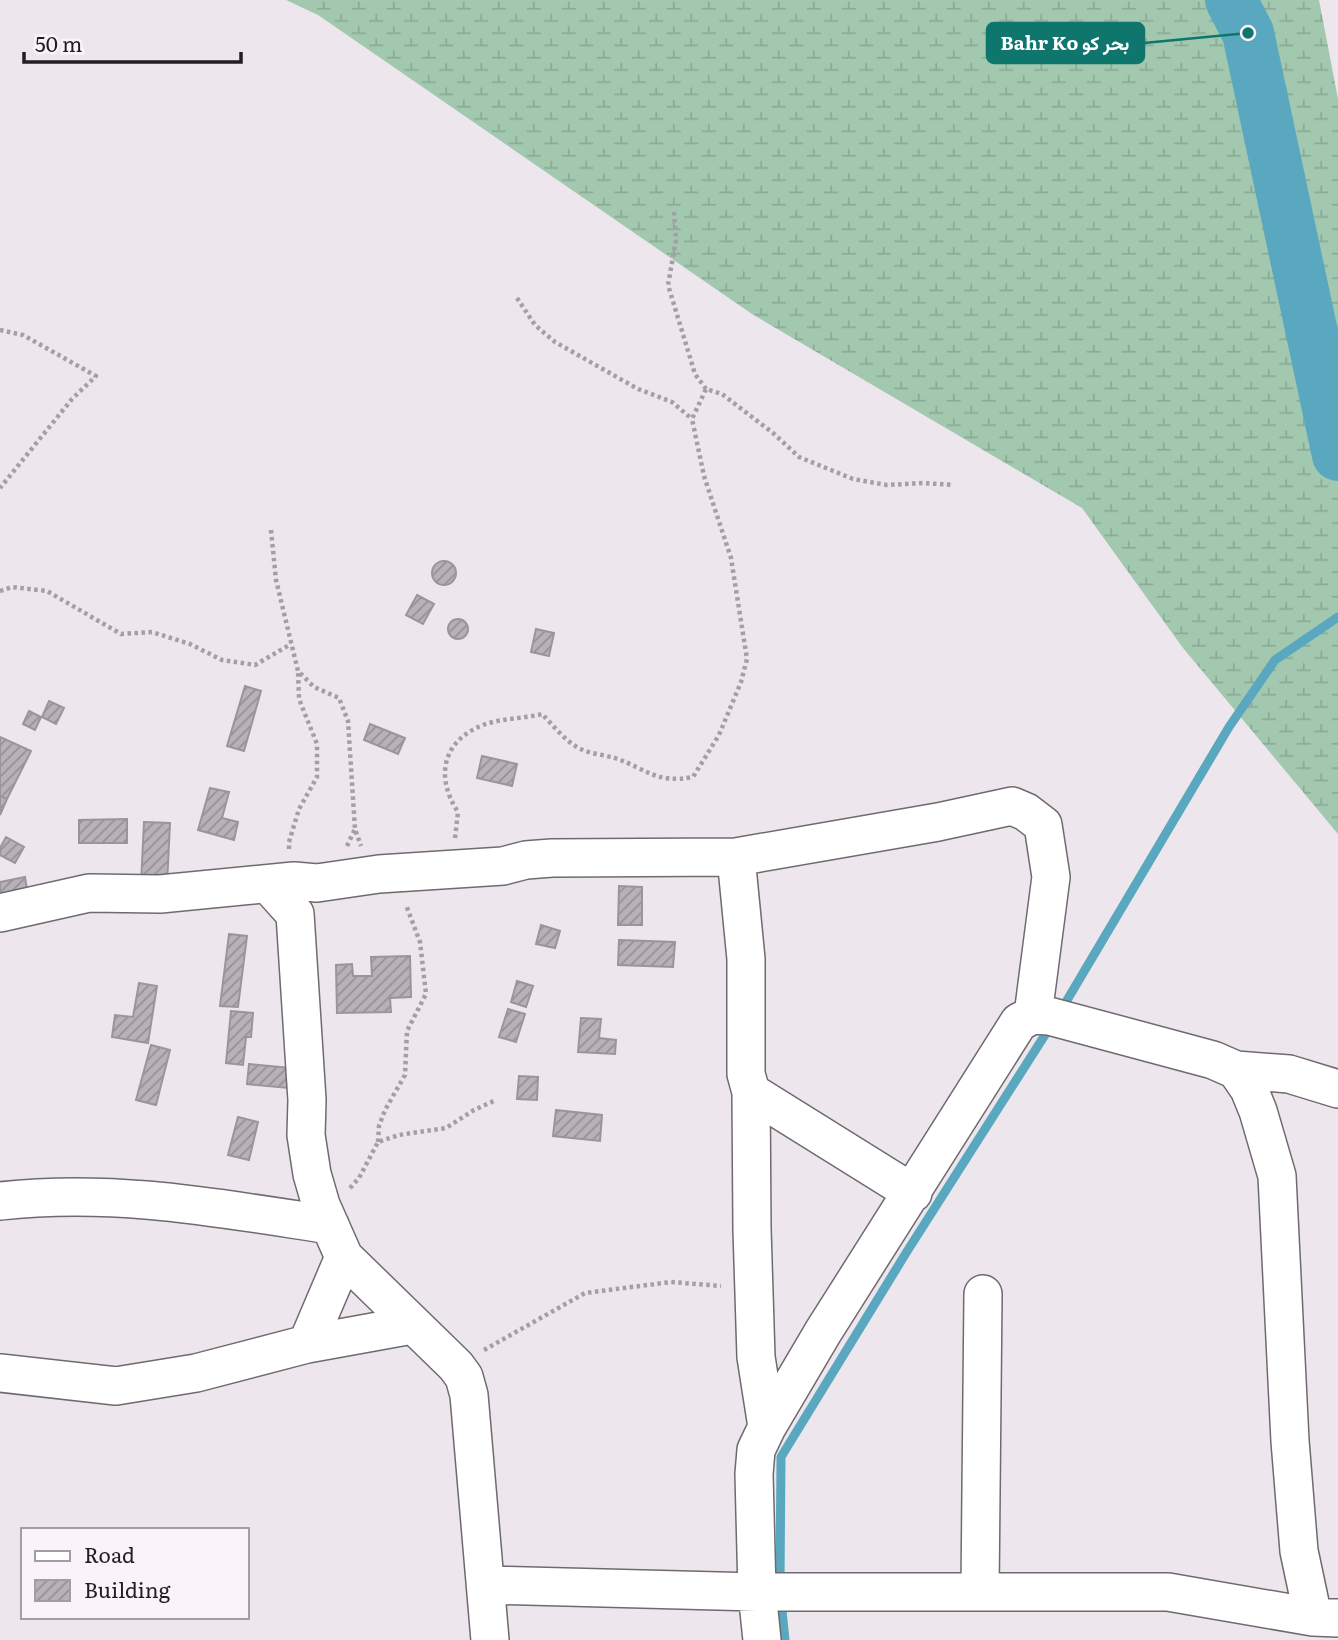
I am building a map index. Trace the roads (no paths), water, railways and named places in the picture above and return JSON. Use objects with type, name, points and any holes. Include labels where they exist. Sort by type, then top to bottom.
[{"type":"street","points":[[0,913],[89,893],[293,891],[430,870],[467,869],[552,858],[736,857],[1012,807],[1026,812],[1043,825],[1051,877],[1048,1017]]},
{"type":"street","points":[[736,857],[747,959],[746,1074],[751,1092],[755,1357],[767,1427]]},
{"type":"street","points":[[293,891],[307,1100],[306,1135],[312,1174],[332,1229],[412,1325],[464,1377],[470,1395],[490,1640]]},
{"type":"street","points":[[762,1640],[774,1592],[754,1474],[756,1450],[767,1427],[887,1229],[913,1193],[1019,1022],[1048,1017],[1213,1060],[1236,1070],[1289,1074],[1338,1089]]},
{"type":"street","points":[[1236,1070],[1249,1089],[1258,1111],[1277,1176],[1298,1551],[1326,1618]]},
{"type":"street","points":[[751,1092],[913,1193]]},
{"type":"street","points":[[0,1201],[41,1197],[134,1197],[220,1208],[332,1229]]},
{"type":"street","points":[[307,1344],[332,1229]]},
{"type":"street","points":[[979,1591],[983,1294]]},
{"type":"street","points":[[0,1373],[116,1386],[196,1373],[307,1344],[412,1325]]},
{"type":"street","points":[[486,1585],[774,1592],[1168,1592],[1326,1618]]},
{"type":"waterway","points":[[1231,0],[1248,33],[1338,455]]},
{"type":"waterway","points":[[1060,1012],[1229,727],[1275,660],[1338,617]]},
{"type":"waterway","points":[[780,1583],[781,1457],[906,1253],[1050,1027]]},
{"type":"waterway","points":[[781,1600],[785,1640]]},
{"type":"place","name":"Bahr Ko بحر كو","points":[[1248,33]]}]
